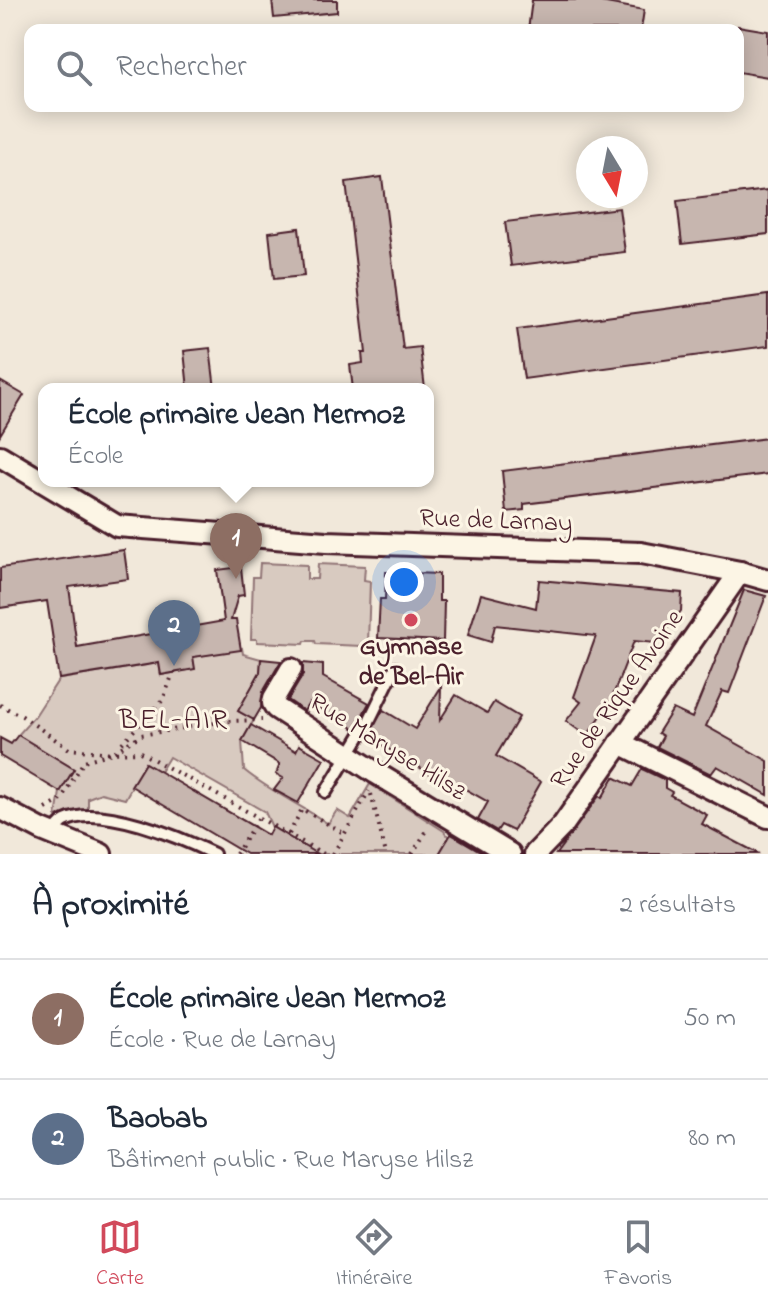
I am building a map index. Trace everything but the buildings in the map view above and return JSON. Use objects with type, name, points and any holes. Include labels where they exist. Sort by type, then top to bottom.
[{"type":"street","name":"Rue de Larnay","points":[[0,456],[38,479]]},
{"type":"street","name":"Rue de Larnay","points":[[52,487],[117,526],[326,542],[641,553],[768,580]]},
{"type":"street","name":"Rue de Rique Avoine","points":[[535,854],[563,825],[740,572]]},
{"type":"street","name":"Rue Maryse Hilsz","points":[[291,669],[273,701],[283,714],[510,854]]},
{"type":"street","points":[[620,743],[768,817]]},
{"type":"street","points":[[0,808],[101,854]]},
{"type":"lane","points":[[326,792],[369,721],[395,668]]},
{"type":"lane","points":[[52,834],[65,821],[87,816],[112,817],[157,830],[214,854]]},
{"type":"path","points":[[112,753],[163,700],[173,673]]},
{"type":"path","points":[[0,705],[22,716],[69,749],[140,752],[324,854]]},
{"type":"path","points":[[25,821],[60,801],[84,761],[112,753],[141,735],[227,721],[253,722],[283,714]]},
{"type":"path","points":[[370,787],[383,798]]},
{"type":"path","points":[[333,854],[370,787]]},
{"type":"path","points":[[370,787],[386,854]]},
{"type":"path","points":[[289,834],[302,809],[345,834]]},
{"type":"path","points":[[236,854],[259,817]]},
{"type":"path","points":[[412,854],[429,826]]},
{"type":"shaded area","points":[[260,563],[307,565],[307,579],[317,579],[318,564],[365,566],[364,580],[370,581],[368,643],[362,646],[316,644],[315,641],[305,641],[304,644],[257,642],[257,639],[251,639],[253,577],[259,577]]},
{"type":"shaded area","points":[[242,648],[243,654],[261,659],[260,673],[238,711],[254,720],[242,741],[244,770],[328,824],[337,810],[350,818],[370,784],[444,831],[449,837],[439,854],[312,854],[272,827],[265,812],[169,757],[160,772],[145,763],[125,799],[101,793],[88,798],[88,810],[56,817],[60,792],[74,769],[18,735],[35,716],[59,679],[159,663],[161,675],[194,669],[193,657]]},
{"type":"place","name":"École primaire Jean Mermoz","points":[[236,579]]},
{"type":"place","name":"Gymnase de Bel-Air","points":[[411,620]]},
{"type":"place","name":"Baobab","points":[[174,666]]},
{"type":"district","name":"BEL-AIR","points":[[174,721]]}]
